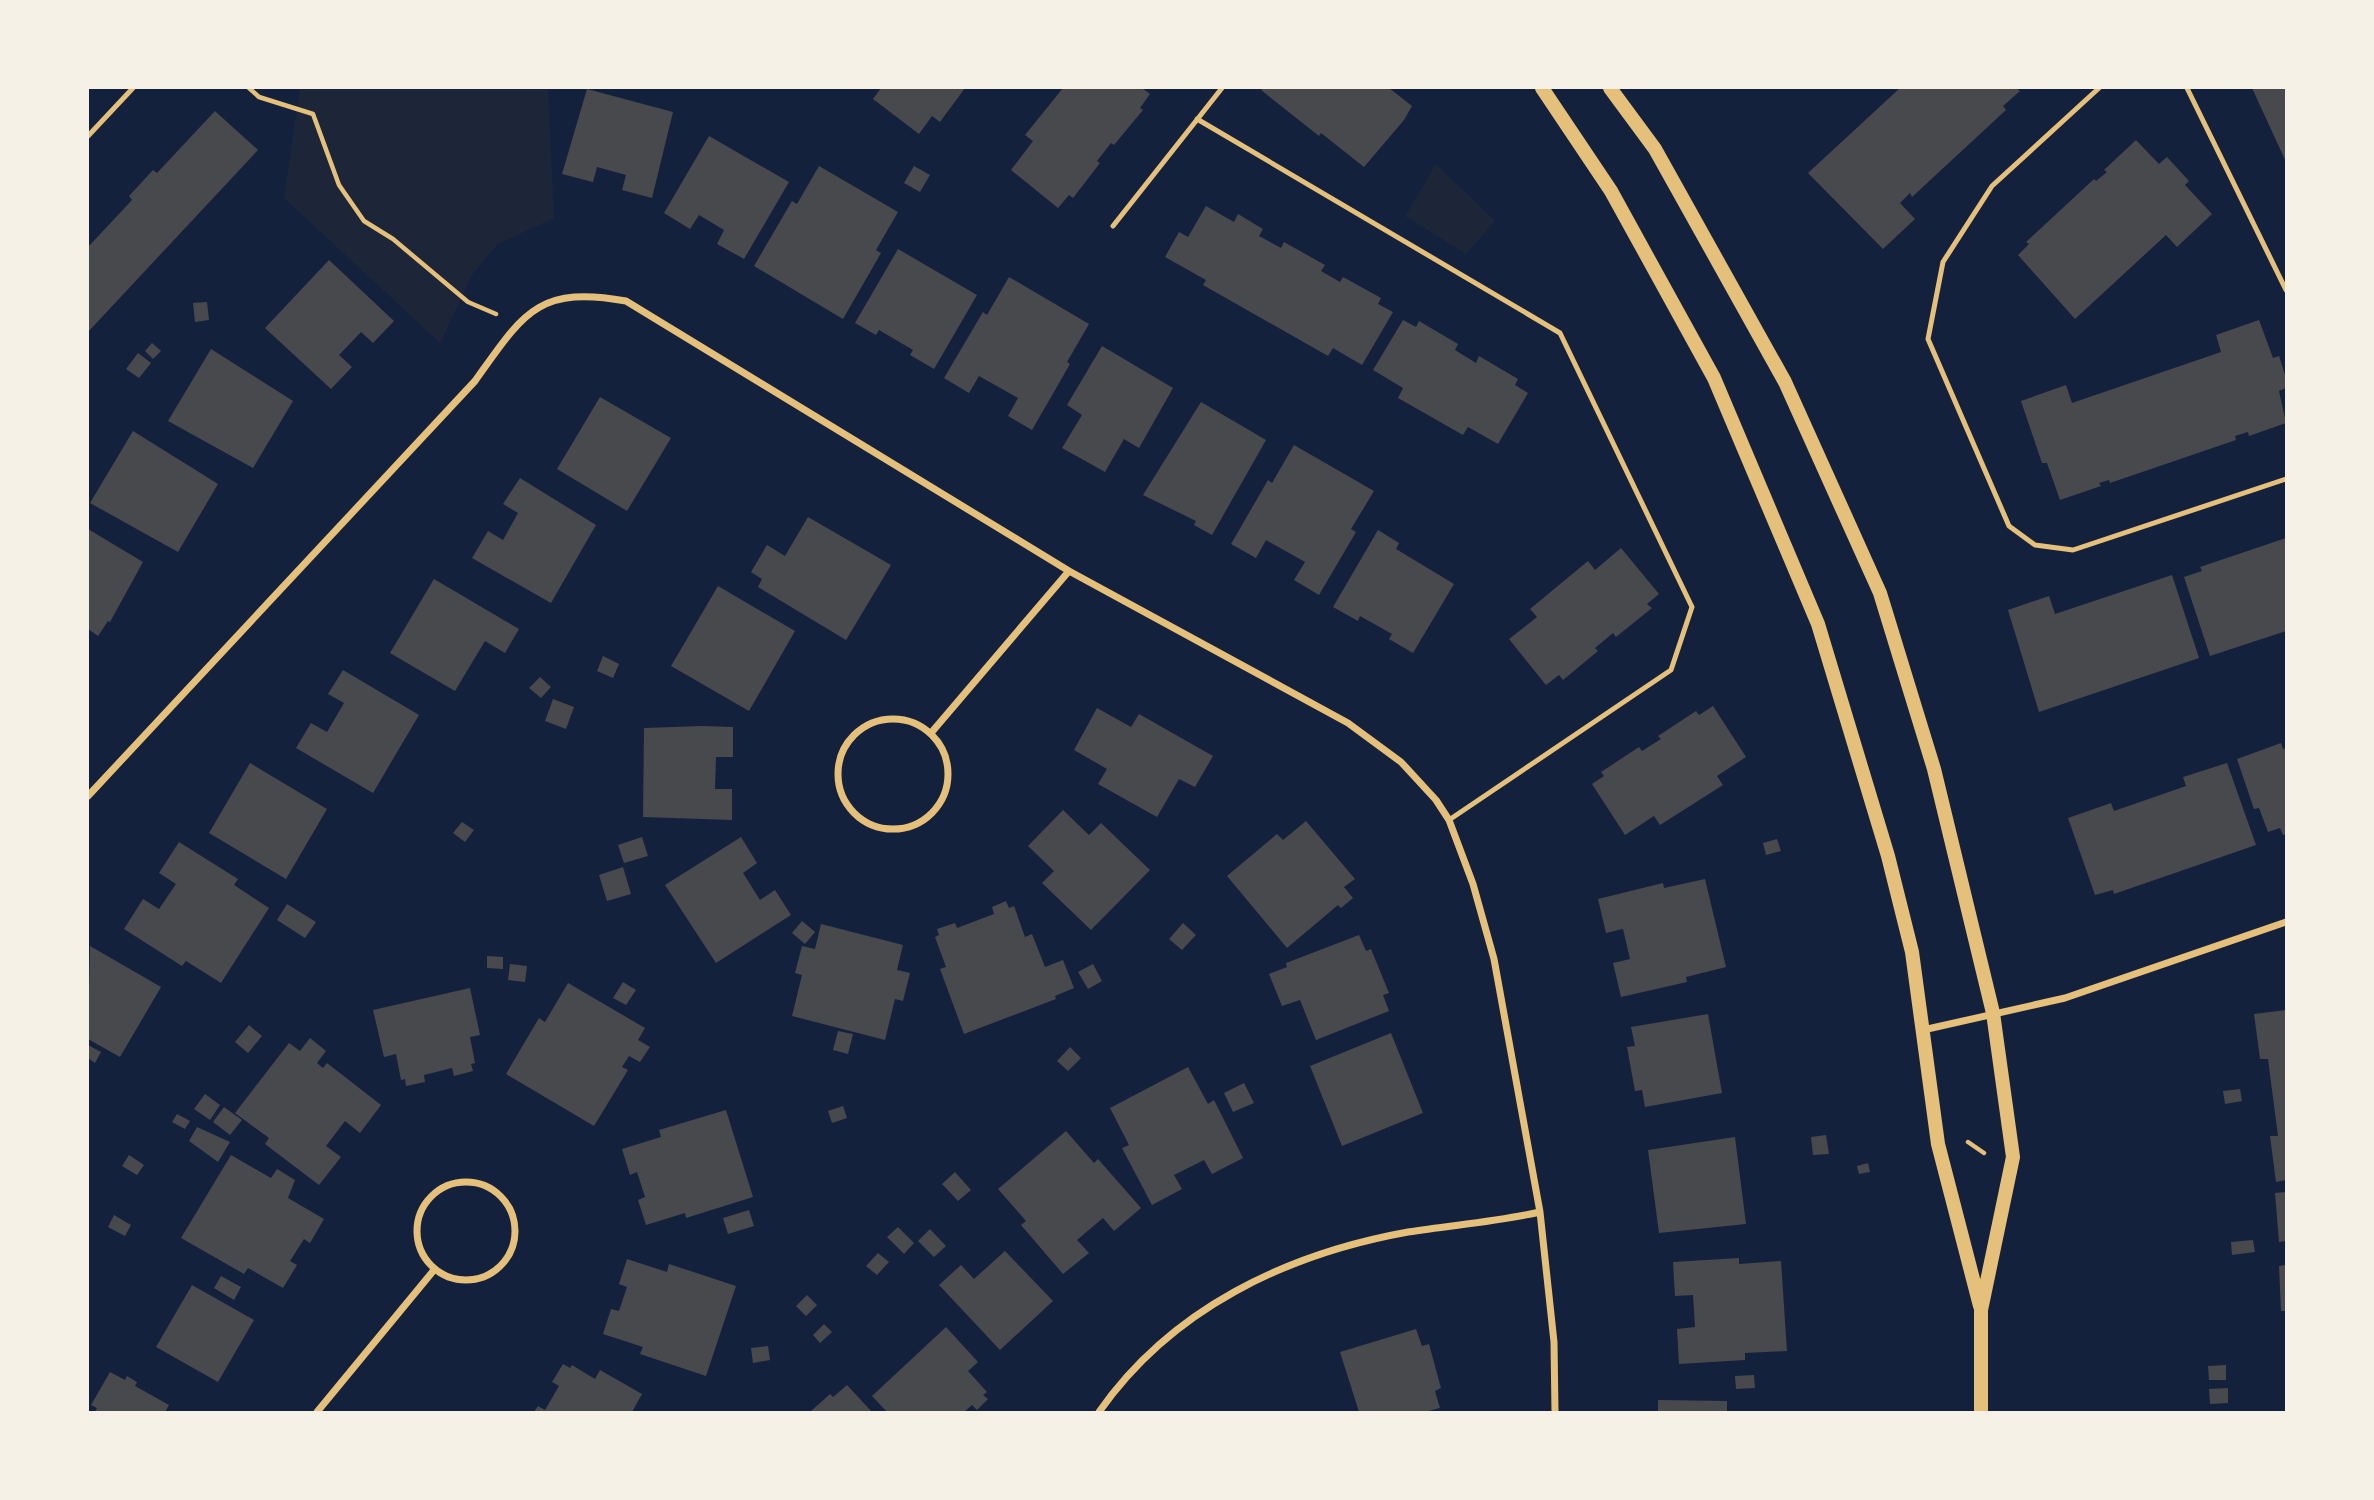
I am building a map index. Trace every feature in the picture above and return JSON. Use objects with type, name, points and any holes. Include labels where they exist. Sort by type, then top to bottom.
[{"type":"main road","points":[[1542,88],[1611,191],[1714,378],[1818,624],[1888,856],[1912,952],[1938,1144],[1981,1310]]},
{"type":"main road","points":[[1610,88],[1655,149],[1785,382],[1880,593],[1934,769],[1993,1013],[2013,1157],[1981,1310],[1981,1412]]},
{"type":"street","points":[[88,796],[475,380],[517,323],[550,301],[588,295],[626,301],[1069,571],[1348,723],[1401,762],[1436,800],[1449,820],[1473,884],[1494,959],[1540,1212],[1554,1342],[1555,1412]]},
{"type":"street","points":[[931,733],[1069,571]]},
{"type":"street","points":[[890,719],[914,722],[931,733],[943,749],[948,767],[945,794],[928,816],[911,826],[893,829],[862,820],[849,807],[839,787],[838,768],[851,738],[872,723],[890,719]]},
{"type":"street","points":[[1923,1030],[2065,998],[2287,922]]},
{"type":"street","points":[[466,1181],[496,1192],[512,1212],[516,1228],[511,1253],[501,1267],[484,1278],[466,1281],[449,1278],[434,1270],[423,1256],[416,1240],[416,1222],[425,1202],[438,1190],[466,1181]]},
{"type":"street","points":[[1099,1412],[1122,1379],[1187,1319],[1259,1277],[1298,1260],[1407,1233],[1499,1221],[1540,1212]]},
{"type":"street","points":[[317,1412],[434,1270]]},
{"type":"lane","points":[[88,136],[133,88]]},
{"type":"lane","points":[[1113,226],[1222,88]]},
{"type":"lane","points":[[2099,88],[1992,186],[1943,262],[1928,339],[2009,526],[2035,545],[2073,550],[2287,479]]},
{"type":"lane","points":[[2187,88],[2287,290]]},
{"type":"lane","points":[[1197,119],[1560,333],[1692,607],[1671,670],[1449,820]]},
{"type":"path","points":[[249,88],[259,97],[313,114],[339,185],[364,221],[393,240],[468,302],[517,323]]},
{"type":"path","points":[[1965,1140],[1990,1157]]},
{"type":"shaded area","points":[[300,88],[548,88],[554,218],[498,244],[472,275],[440,343],[284,198]]},
{"type":"shaded area","points":[[1436,164],[1495,221],[1466,254],[1405,216]]},
{"type":"building","points":[[881,88],[965,88],[940,122],[932,116],[919,134],[873,99]]},
{"type":"building","points":[[1063,88],[1142,88],[1150,94],[1140,108],[1143,110],[1114,145],[1111,143],[1097,161],[1100,163],[1073,198],[1069,195],[1058,208],[1011,170],[1033,141],[1025,135]]},
{"type":"building","points":[[1389,88],[1412,106],[1404,120],[1364,167],[1321,133],[1319,136],[1261,90]]},
{"type":"building","points":[[1900,88],[2016,88],[2020,91],[2003,106],[2006,110],[1912,197],[1910,193],[1900,203],[1915,219],[1883,249],[1808,173]]},
{"type":"building","points":[[2252,88],[2286,88],[2286,162]]},
{"type":"building","points":[[587,89],[673,112],[652,198],[622,190],[626,175],[597,167],[593,182],[562,174]]},
{"type":"building","points":[[215,111],[258,150],[88,332],[88,247],[132,200],[129,196],[153,170],[157,173]]},
{"type":"building","points":[[709,136],[789,182],[744,259],[717,244],[724,230],[699,215],[690,229],[664,213]]},
{"type":"building","points":[[2136,140],[2159,164],[2167,157],[2189,181],[2185,185],[2212,214],[2177,247],[2166,235],[2075,319],[2018,255],[2029,244],[2026,242],[2094,179],[2096,181],[2107,172],[2104,170]]},
{"type":"building","points":[[819,166],[898,212],[876,250],[881,253],[843,319],[754,266],[792,201],[797,204]]},
{"type":"building","points":[[914,166],[930,175],[920,192],[904,183]]},
{"type":"building","points":[[1206,206],[1234,222],[1238,214],[1263,229],[1259,236],[1281,248],[1284,242],[1325,265],[1321,271],[1340,282],[1343,277],[1381,298],[1378,304],[1393,312],[1362,365],[1333,348],[1328,356],[1203,285],[1206,280],[1165,257],[1179,232],[1188,237]]},
{"type":"building","points":[[898,249],[977,295],[934,369],[910,355],[913,350],[879,330],[876,335],[855,323]]},
{"type":"building","points":[[329,260],[394,321],[373,343],[361,332],[339,355],[352,367],[331,389],[265,328]]},
{"type":"building","points":[[1009,277],[1089,324],[1067,362],[1070,364],[1032,430],[1008,416],[1018,398],[979,376],[969,393],[944,378],[983,312],[987,315]]},
{"type":"building","points":[[207,302],[209,320],[195,322],[193,303]]},
{"type":"building","points":[[1403,320],[1416,327],[1419,321],[1458,344],[1455,350],[1476,363],[1479,356],[1518,379],[1515,385],[1528,393],[1498,444],[1468,427],[1463,435],[1398,398],[1403,388],[1373,370]]},
{"type":"building","points":[[2259,320],[2273,358],[2279,356],[2286,378],[2286,388],[2279,391],[2286,423],[2249,436],[2248,432],[2235,436],[2236,440],[2110,483],[2109,480],[2099,483],[2101,486],[2060,500],[2047,463],[2042,463],[2021,401],[2066,385],[2072,403],[2221,352],[2216,335]]},
{"type":"building","points":[[152,343],[161,351],[153,359],[145,351]]},
{"type":"building","points":[[1102,346],[1173,388],[1139,448],[1124,439],[1105,472],[1062,448],[1082,415],[1067,405]]},
{"type":"building","points":[[211,349],[293,401],[253,468],[168,421]]},
{"type":"building","points":[[138,353],[151,363],[139,378],[126,369]]},
{"type":"building","points":[[600,397],[671,438],[627,511],[557,469]]},
{"type":"building","points":[[1201,402],[1266,440],[1212,535],[1194,525],[1196,521],[1143,495]]},
{"type":"building","points":[[133,431],[218,484],[178,552],[90,503]]},
{"type":"building","points":[[1294,445],[1374,491],[1351,529],[1356,532],[1319,595],[1294,580],[1305,562],[1266,540],[1256,558],[1231,544],[1268,480],[1272,483]]},
{"type":"building","points":[[520,478],[596,525],[551,603],[472,558],[488,531],[503,540],[518,513],[503,504]]},
{"type":"building","points":[[808,517],[891,565],[846,640],[758,587],[762,579],[751,572],[767,545],[785,556]]},
{"type":"building","points":[[88,529],[143,562],[110,622],[108,621],[98,636],[88,629]]},
{"type":"building","points":[[1378,530],[1399,543],[1396,549],[1454,584],[1413,653],[1389,639],[1392,634],[1360,616],[1358,621],[1333,607]]},
{"type":"building","points":[[2286,538],[2286,631],[2210,656],[2184,577],[2202,571],[2200,567]]},
{"type":"building","points":[[1621,548],[1659,594],[1647,604],[1652,608],[1616,637],[1613,633],[1595,648],[1598,651],[1563,680],[1559,675],[1546,685],[1509,639],[1537,617],[1530,609],[1588,561],[1595,570]]},
{"type":"building","points":[[2172,575],[2199,658],[2039,712],[2008,610],[2049,596],[2055,614]]},
{"type":"building","points":[[434,579],[519,629],[505,653],[485,641],[455,691],[390,653]]},
{"type":"building","points":[[718,586],[795,631],[749,711],[671,666]]},
{"type":"building","points":[[603,656],[619,664],[613,678],[597,671]]},
{"type":"building","points":[[343,670],[419,715],[373,793],[296,748],[311,723],[327,732],[344,703],[328,694]]},
{"type":"building","points":[[540,677],[551,687],[541,698],[529,688]]},
{"type":"building","points":[[553,699],[574,707],[566,729],[545,721]]},
{"type":"building","points":[[1713,706],[1746,757],[1717,776],[1723,785],[1660,825],[1654,816],[1625,835],[1592,784],[1604,776],[1601,772],[1639,747],[1642,751],[1661,739],[1658,736],[1696,711],[1699,715]]},
{"type":"building","points":[[1097,708],[1131,727],[1139,714],[1213,756],[1195,787],[1179,779],[1157,817],[1098,784],[1107,769],[1074,750]]},
{"type":"building","points":[[733,727],[733,757],[716,757],[715,789],[732,789],[732,820],[643,817],[644,728]]},
{"type":"building","points":[[2281,743],[2283,749],[2286,748],[2286,834],[2283,835],[2280,828],[2268,832],[2259,808],[2254,809],[2237,759]]},
{"type":"building","points":[[250,763],[327,809],[286,879],[209,833]]},
{"type":"building","points":[[2227,763],[2256,845],[2114,894],[2113,890],[2095,895],[2068,818],[2111,803],[2114,811],[2186,786],[2183,777]]},
{"type":"building","points":[[1063,810],[1089,835],[1101,823],[1150,870],[1091,930],[1042,883],[1054,871],[1028,846]]},
{"type":"building","points":[[1306,821],[1355,879],[1344,887],[1353,898],[1341,908],[1338,905],[1287,948],[1227,876],[1277,834],[1283,840]]},
{"type":"building","points":[[462,822],[474,830],[465,842],[453,833]]},
{"type":"building","points":[[642,837],[648,856],[624,863],[618,845]]},
{"type":"building","points":[[741,837],[757,863],[743,873],[760,900],[775,890],[791,915],[716,963],[665,885]]},
{"type":"building","points":[[1777,839],[1781,851],[1766,855],[1763,843]]},
{"type":"building","points":[[179,842],[238,879],[234,885],[269,908],[221,983],[186,961],[182,966],[124,929],[143,899],[159,909],[176,884],[159,873]]},
{"type":"building","points":[[623,867],[631,894],[607,901],[599,875]]},
{"type":"building","points":[[1705,879],[1726,967],[1686,977],[1687,982],[1621,997],[1613,963],[1630,959],[1623,929],[1606,933],[1598,899],[1663,883],[1664,888]]},
{"type":"building","points":[[1006,901],[1009,908],[1014,906],[1025,937],[1032,934],[1045,967],[1063,960],[1074,988],[1055,996],[1056,999],[964,1034],[940,969],[946,967],[935,937],[939,935],[937,929],[955,923],[957,928],[994,914],[992,907]]},
{"type":"building","points":[[287,904],[316,922],[305,938],[277,920]]},
{"type":"building","points":[[802,921],[815,932],[805,944],[792,933]]},
{"type":"building","points":[[1183,923],[1196,935],[1182,950],[1169,939]]},
{"type":"building","points":[[821,924],[903,945],[897,970],[910,973],[903,1001],[895,999],[885,1040],[792,1016],[802,975],[795,973],[802,946],[815,949]]},
{"type":"building","points":[[1359,935],[1366,951],[1371,949],[1389,993],[1383,995],[1389,1011],[1316,1040],[1300,1000],[1282,1006],[1269,974],[1287,967],[1286,963]]},
{"type":"building","points":[[90,946],[161,987],[120,1057],[88,1039]]},
{"type":"building","points":[[487,956],[503,957],[503,969],[487,968]]},
{"type":"building","points":[[510,964],[527,966],[525,982],[508,980]]},
{"type":"building","points":[[1093,964],[1102,981],[1088,989],[1078,972]]},
{"type":"building","points":[[623,982],[636,990],[626,1005],[613,998]]},
{"type":"building","points":[[568,983],[645,1028],[638,1040],[650,1047],[640,1062],[629,1056],[622,1067],[628,1070],[594,1126],[506,1074],[539,1018],[545,1022]]},
{"type":"building","points":[[470,988],[480,1035],[470,1037],[475,1063],[471,1064],[473,1071],[454,1076],[452,1068],[424,1075],[425,1082],[406,1086],[405,1079],[401,1080],[396,1054],[384,1057],[373,1010]]},
{"type":"building","points":[[2286,1010],[2286,1180],[2276,1182],[2270,1136],[2278,1136],[2268,1059],[2260,1059],[2254,1014]]},
{"type":"building","points":[[1708,1014],[1722,1093],[1645,1107],[1642,1090],[1635,1091],[1627,1047],[1635,1046],[1631,1027]]},
{"type":"building","points":[[249,1025],[262,1036],[248,1053],[235,1042]]},
{"type":"building","points":[[838,1031],[853,1034],[848,1054],[833,1050]]},
{"type":"building","points":[[1391,1033],[1423,1113],[1342,1146],[1310,1066]]},
{"type":"building","points":[[310,1038],[326,1051],[317,1063],[323,1068],[327,1063],[381,1105],[360,1133],[345,1121],[326,1146],[341,1157],[319,1185],[265,1144],[269,1138],[235,1113],[289,1043],[300,1051]]},
{"type":"building","points":[[88,1045],[101,1052],[95,1063],[88,1058]]},
{"type":"building","points":[[1070,1047],[1081,1058],[1068,1071],[1057,1061]]},
{"type":"building","points":[[1188,1067],[1208,1104],[1214,1100],[1243,1158],[1212,1174],[1204,1160],[1174,1175],[1182,1189],[1152,1205],[1122,1148],[1129,1145],[1110,1108]]},
{"type":"building","points":[[1244,1083],[1254,1103],[1233,1112],[1224,1093]]},
{"type":"building","points":[[2240,1089],[2242,1101],[2225,1104],[2223,1091]]},
{"type":"building","points":[[205,1094],[220,1105],[210,1120],[194,1109]]},
{"type":"building","points":[[843,1106],[847,1118],[832,1123],[828,1111]]},
{"type":"building","points":[[224,1107],[242,1120],[230,1135],[213,1122]]},
{"type":"building","points":[[726,1110],[753,1197],[686,1218],[685,1213],[646,1225],[638,1200],[645,1197],[637,1172],[630,1175],[622,1149],[661,1137],[659,1130]]},
{"type":"building","points":[[177,1114],[190,1121],[185,1129],[172,1122]]},
{"type":"building","points":[[197,1127],[230,1142],[218,1162],[189,1141]]},
{"type":"building","points":[[1066,1131],[1094,1163],[1098,1159],[1141,1208],[1114,1231],[1103,1218],[1077,1240],[1089,1253],[1063,1274],[1021,1225],[1026,1221],[998,1189]]},
{"type":"building","points":[[1826,1135],[1829,1154],[1813,1155],[1811,1137]]},
{"type":"building","points":[[1735,1137],[1746,1224],[1659,1233],[1648,1150]]},
{"type":"building","points":[[129,1155],[144,1165],[137,1175],[122,1166]]},
{"type":"building","points":[[231,1155],[271,1178],[277,1169],[295,1180],[288,1198],[324,1219],[310,1243],[304,1239],[290,1261],[297,1265],[283,1288],[248,1268],[244,1274],[181,1238]]},
{"type":"building","points":[[1868,1163],[1870,1172],[1859,1174],[1857,1166]]},
{"type":"building","points":[[955,1172],[971,1190],[958,1201],[942,1184]]},
{"type":"building","points":[[2286,1192],[2286,1241],[2279,1242],[2275,1193]]},
{"type":"building","points":[[749,1210],[754,1226],[728,1234],[723,1218]]},
{"type":"building","points":[[114,1215],[131,1225],[125,1236],[108,1227]]},
{"type":"building","points":[[898,1227],[914,1243],[904,1254],[887,1237]]},
{"type":"building","points":[[930,1229],[946,1246],[934,1257],[918,1241]]},
{"type":"building","points":[[2253,1240],[2255,1252],[2232,1255],[2231,1242]]},
{"type":"building","points":[[1005,1251],[1053,1301],[1000,1350],[939,1285],[961,1265],[974,1279]]},
{"type":"building","points":[[878,1253],[889,1262],[877,1275],[866,1266]]},
{"type":"building","points":[[1739,1258],[1739,1264],[1781,1261],[1787,1351],[1745,1353],[1745,1360],[1679,1364],[1677,1329],[1695,1327],[1693,1295],[1675,1296],[1673,1262]]},
{"type":"building","points":[[627,1259],[667,1272],[669,1264],[736,1286],[706,1376],[640,1354],[643,1347],[603,1334],[611,1309],[619,1311],[627,1287],[619,1284]]},
{"type":"building","points":[[2286,1265],[2286,1311],[2281,1311],[2279,1266]]},
{"type":"building","points":[[221,1276],[241,1287],[234,1300],[214,1288]]},
{"type":"building","points":[[192,1285],[254,1320],[218,1382],[156,1347]]},
{"type":"building","points":[[807,1295],[817,1305],[806,1316],[796,1306]]},
{"type":"building","points":[[824,1324],[832,1332],[820,1343],[813,1335]]},
{"type":"building","points":[[946,1327],[978,1362],[968,1371],[987,1392],[983,1395],[988,1399],[977,1410],[972,1405],[964,1412],[887,1412],[872,1396]]},
{"type":"building","points":[[1416,1329],[1422,1346],[1429,1344],[1441,1388],[1435,1391],[1440,1408],[1424,1412],[1359,1412],[1340,1352]]},
{"type":"building","points":[[768,1346],[770,1360],[753,1363],[751,1348]]},
{"type":"building","points":[[563,1364],[570,1368],[572,1365],[595,1379],[600,1370],[642,1394],[632,1412],[534,1412],[538,1406],[545,1410],[559,1386],[552,1382]]},
{"type":"building","points":[[2226,1365],[2226,1380],[2209,1380],[2208,1366]]},
{"type":"building","points":[[110,1372],[125,1380],[127,1376],[137,1382],[135,1386],[169,1405],[165,1412],[95,1412],[97,1408],[91,1405]]},
{"type":"building","points":[[1754,1375],[1755,1388],[1736,1389],[1735,1376]]},
{"type":"building","points":[[847,1385],[872,1412],[810,1412],[830,1394],[833,1397]]},
{"type":"building","points":[[2228,1388],[2228,1403],[2210,1404],[2209,1389]]},
{"type":"building","points":[[1658,1400],[1727,1401],[1727,1412],[1658,1412]]}]
